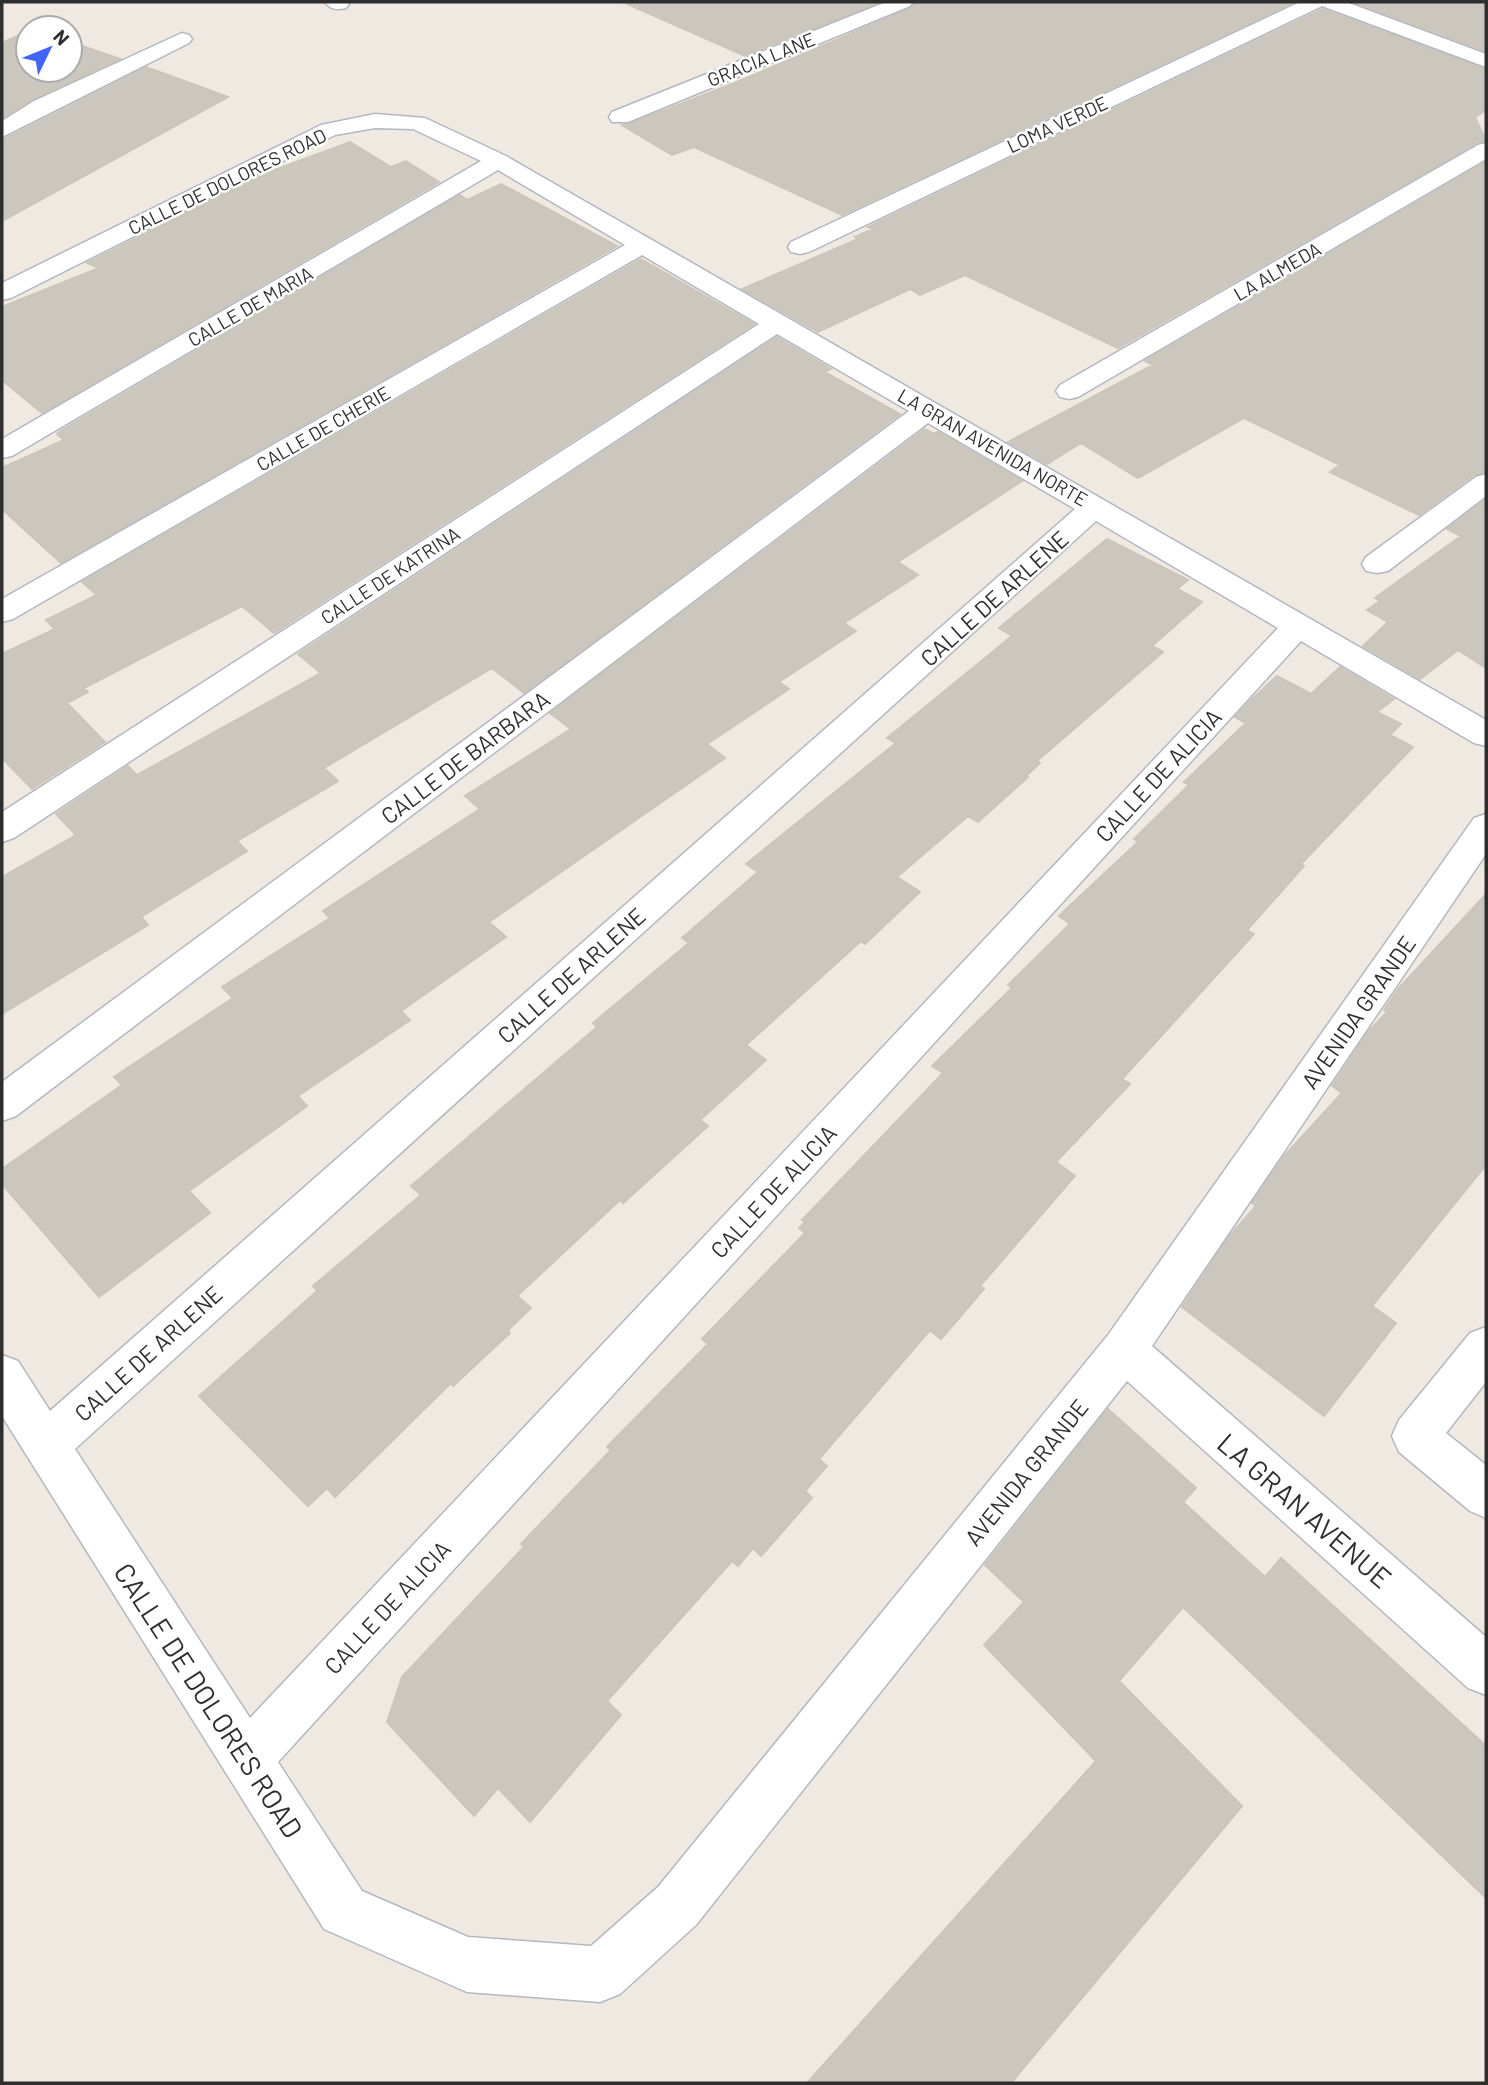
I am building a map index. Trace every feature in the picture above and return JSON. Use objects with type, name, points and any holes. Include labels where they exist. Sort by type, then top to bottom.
[{"type":"street","name":"GRACIA LANE","points":[[620,117],[903,2]]},
{"type":"street","name":"LOMA VERDE","points":[[800,247],[1315,2]]},
{"type":"street","points":[[1328,2],[1486,61]]},
{"type":"street","points":[[2,130],[42,106],[182,39]]},
{"type":"street","name":"CALLE DE DOLORES ROAD","points":[[2,293],[329,130],[375,121],[417,122],[498,161]]},
{"type":"street","name":"LA ALMEDA","points":[[1069,391],[1486,150]]},
{"type":"street","name":"LA GRAN AVENIDA NORTE","points":[[498,161],[1486,735]]},
{"type":"street","name":"CALLE DE MARIA","points":[[2,450],[498,161]]},
{"type":"street","name":"CALLE DE CHERIE","points":[[2,612],[644,244]]},
{"type":"street","name":"CALLE DE KATRINA","points":[[2,829],[779,322]]},
{"type":"street","name":"CALLE DE BARBARA","points":[[2,1104],[928,410]]},
{"type":"street","points":[[1377,564],[1486,483]]},
{"type":"street","name":"CALLE DE ARLENE","points":[[46,1445],[1096,506]]},
{"type":"street","name":"CALLE DE ALICIA","points":[[247,1758],[1298,625]]},
{"type":"street","name":"AVENIDA GRANDE","points":[[467,1964],[600,1974],[677,1906],[1124,1350],[1486,827]]},
{"type":"street","points":[[1486,1349],[1415,1436],[1486,1495]]},
{"type":"street","name":"LA GRAN AVENUE","points":[[1124,1350],[1486,1670]]},
{"type":"street","name":"CALLE DE DOLORES ROAD","points":[[2,1376],[343,1910],[467,1964]]},
{"type":"building","points":[[623,2],[880,2],[745,56]]},
{"type":"building","points":[[916,2],[1294,2],[842,215],[694,147],[672,155],[622,125],[737,82],[911,8]]},
{"type":"building","points":[[1353,2],[1486,2],[1486,51]]},
{"type":"building","points":[[1322,9],[1486,69],[1486,110],[1475,117],[1486,141],[1477,143],[1118,348],[965,275],[920,295],[910,289],[818,332],[742,289],[858,239],[855,237],[873,229],[868,227]]},
{"type":"building","points":[[14,37],[14,84],[66,84],[33,99],[2,118],[2,43]]},
{"type":"building","points":[[84,47],[120,59],[84,76]]},
{"type":"building","points":[[146,67],[228,97],[2,221],[2,140]]},
{"type":"building","points":[[350,142],[391,167],[406,161],[439,182],[42,413],[2,380],[2,307],[99,268],[87,263],[261,175]]},
{"type":"building","points":[[1486,162],[1486,472],[1474,475],[1419,515],[1330,472],[1340,465],[1244,418],[1138,478],[1081,443],[1047,464],[1008,442],[1153,365],[1145,361]]},
{"type":"building","points":[[501,184],[617,246],[61,563],[2,509],[2,468],[64,440],[57,434],[62,430],[460,195],[467,200]]},
{"type":"building","points":[[641,259],[754,324],[274,633],[242,606],[84,688],[88,692],[67,703],[105,742],[32,789],[2,758],[2,654],[55,629],[46,620],[97,595],[82,582]]},
{"type":"building","points":[[777,337],[831,369],[825,372],[900,414],[524,693],[492,668],[324,768],[338,781],[237,841],[247,851],[141,917],[148,925],[2,1014],[2,877],[76,835],[56,814],[128,766],[137,775],[321,673],[298,654]]},
{"type":"building","points":[[925,429],[934,434],[938,432],[1022,481],[898,562],[918,575],[844,623],[856,631],[779,682],[789,689],[707,744],[725,758],[489,922],[506,937],[401,1011],[410,1020],[298,1096],[307,1106],[189,1191],[210,1213],[99,1297],[2,1184],[2,1169],[122,1085],[114,1077],[233,998],[222,987],[330,918],[323,911],[480,809],[465,796],[571,729],[550,713]]},
{"type":"building","points":[[1486,499],[1486,668],[1458,650],[1420,679],[1363,646],[1388,622],[1367,610],[1380,601],[1375,598],[1461,536],[1447,529]]},
{"type":"building","points":[[1107,539],[1188,580],[1177,589],[1202,602],[1152,646],[1163,652],[1037,761],[1040,763],[1026,776],[1028,777],[978,822],[968,816],[897,877],[920,892],[865,944],[861,941],[746,1045],[766,1060],[700,1120],[708,1126],[623,1203],[620,1200],[517,1296],[531,1308],[508,1330],[510,1333],[453,1386],[451,1383],[335,1497],[327,1488],[308,1506],[199,1396],[317,1291],[313,1286],[421,1195],[411,1186],[597,1027],[593,1023],[689,943],[682,938],[758,872],[746,864],[896,743],[887,738],[1012,636],[999,628]]},
{"type":"building","points":[[1340,667],[1394,699],[1377,712],[1401,724],[1390,735],[1413,747],[1301,864],[1304,866],[1247,930],[1254,934],[1122,1079],[1130,1084],[1056,1162],[1075,1176],[980,1286],[984,1289],[941,1339],[930,1330],[819,1459],[827,1466],[805,1491],[812,1498],[761,1556],[753,1548],[738,1566],[732,1561],[607,1701],[621,1715],[530,1822],[498,1788],[474,1816],[387,1722],[402,1677],[524,1547],[521,1544],[611,1450],[607,1447],[708,1344],[702,1339],[805,1233],[799,1228],[805,1222],[802,1220],[943,1073],[932,1066],[1012,988],[1008,985],[1070,924],[1059,916],[1138,842],[1134,839],[1189,785],[1184,782],[1246,723],[1235,717],[1277,676],[1311,694]]},
{"type":"building","points":[[1486,894],[1486,1165],[1372,1306],[1396,1323],[1324,1416],[1182,1307],[1230,1235],[1256,1206],[1252,1203],[1284,1156],[1342,1093],[1332,1086],[1368,1032],[1387,1012],[1384,1010],[1398,989]]},
{"type":"building","points":[[1108,1409],[1196,1488],[1183,1502],[1265,1577],[1281,1558],[1486,1746],[1486,1898],[1183,1607],[1119,1681],[1242,1806],[1011,2083],[807,2083],[1096,1761],[984,1645],[1024,1602],[985,1565]]}]
